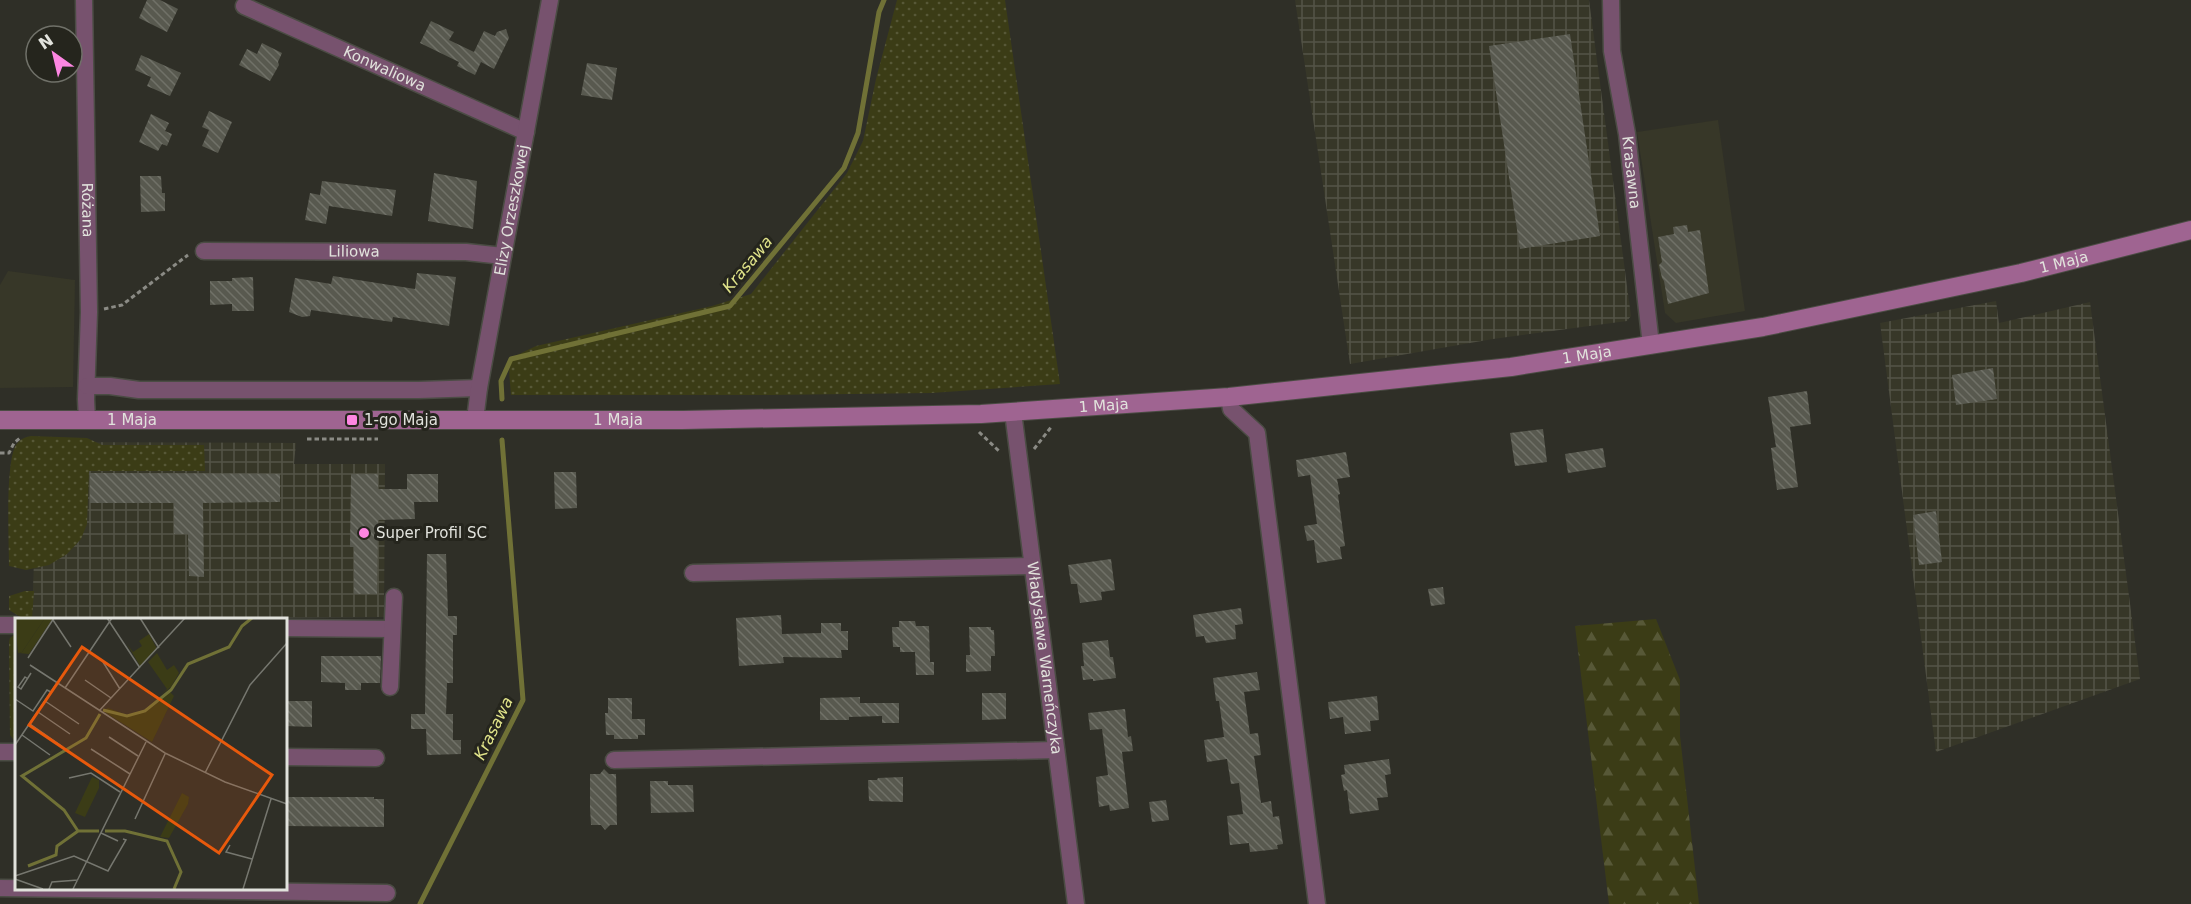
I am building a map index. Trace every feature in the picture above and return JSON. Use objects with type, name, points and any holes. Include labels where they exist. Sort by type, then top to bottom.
[{"type":"main road","name":"1 Maja","points":[[0,420],[694,420],[1013,412],[1229,397],[1511,367],[1763,327],[2010,276],[2191,230]]},
{"type":"street","name":"Różana","points":[[84,0],[87,420]]},
{"type":"street","name":"Elizy Orzeszkowej","points":[[475,420],[550,0]]},
{"type":"street","name":"Krasawna","points":[[1611,0],[1612,51],[1630,156],[1651,345]]},
{"type":"street","name":"Konwaliowa","points":[[244,6],[526,132]]},
{"type":"street","name":"Liliowa","points":[[204,250],[466,252],[503,256]]},
{"type":"street","points":[[87,386],[139,390],[479,388]]},
{"type":"street","points":[[1229,397],[1231,409],[1257,433],[1317,904]]},
{"type":"street","name":"Władysława Warneńczyka","points":[[1013,412],[1076,904]]},
{"type":"street","points":[[693,573],[1032,566]]},
{"type":"street","points":[[390,687],[394,597]]},
{"type":"street","points":[[286,628],[392,629]]},
{"type":"street","points":[[614,760],[1056,750]]},
{"type":"street","points":[[286,756],[376,758]]},
{"type":"street","points":[[0,888],[15,888]]},
{"type":"street","points":[[77,889],[387,893]]},
{"type":"path","points":[[88,312],[122,305],[190,254],[204,250]]},
{"type":"shaded area","points":[[1295,0],[1589,0],[1631,316],[1627,321],[1493,339],[1350,364]]},
{"type":"shaded area","points":[[1718,120],[1745,311],[1676,323],[1665,313],[1637,132]]},
{"type":"shaded area","points":[[8,271],[75,280],[73,387],[0,388],[0,285]]},
{"type":"shaded area","points":[[1996,301],[1999,323],[2090,302],[2140,679],[1936,752],[1880,323]]},
{"type":"shaded area","points":[[38,442],[296,443],[294,464],[385,464],[384,617],[32,618]]},
{"type":"green space","points":[[897,0],[1005,0],[1060,384],[931,393],[511,395],[509,371],[513,357],[536,346],[712,306],[751,294],[847,173],[863,141],[876,79]]},
{"type":"green space","points":[[31,436],[87,438],[102,445],[204,445],[205,471],[89,471],[87,524],[81,539],[67,554],[49,565],[26,570],[9,566],[9,485],[10,468],[16,445],[19,441]]},
{"type":"green space","points":[[34,591],[32,618],[22,618],[9,610],[9,596]]},
{"type":"green space","points":[[1656,619],[1680,680],[1680,736],[1699,904],[1609,904],[1575,626]]},
{"type":"green space","points":[[15,634],[15,742],[10,735],[10,638]]},
{"type":"building","points":[[147,0],[160,0],[178,9],[167,32],[139,18]]},
{"type":"building","points":[[431,21],[454,32],[449,40],[474,52],[484,31],[495,36],[497,32],[506,29],[509,38],[494,69],[481,62],[475,75],[457,66],[459,62],[420,43]]},
{"type":"building","points":[[1570,34],[1600,236],[1520,249],[1489,46]]},
{"type":"building","points":[[262,43],[282,53],[279,65],[270,81],[239,65],[247,49],[257,54]]},
{"type":"building","points":[[141,55],[181,73],[170,96],[147,86],[151,77],[135,70]]},
{"type":"building","points":[[587,63],[617,68],[612,100],[581,95]]},
{"type":"building","points":[[209,111],[232,122],[218,153],[202,146],[209,130],[202,127]]},
{"type":"building","points":[[151,114],[169,123],[165,131],[172,134],[167,146],[162,144],[158,151],[139,142]]},
{"type":"building","points":[[434,173],[477,181],[473,229],[428,221]]},
{"type":"building","points":[[140,176],[161,176],[162,193],[165,193],[165,211],[141,212]]},
{"type":"building","points":[[322,181],[396,190],[392,216],[329,206],[326,224],[305,220],[310,193],[320,195]]},
{"type":"building","points":[[1687,225],[1688,232],[1700,230],[1709,293],[1668,304],[1659,265],[1662,262],[1658,237],[1674,234],[1673,227]]},
{"type":"building","points":[[417,273],[456,277],[449,326],[393,317],[392,322],[311,310],[310,316],[302,317],[289,312],[295,278],[331,284],[333,276],[415,289]]},
{"type":"building","points":[[253,277],[254,311],[232,311],[232,304],[210,305],[210,281],[232,281],[232,278]]},
{"type":"building","points":[[1993,368],[1997,399],[1956,405],[1952,375]]},
{"type":"building","points":[[1807,391],[1811,424],[1790,427],[1798,487],[1777,490],[1771,448],[1776,447],[1768,397]]},
{"type":"building","points":[[1543,429],[1547,462],[1515,466],[1510,433]]},
{"type":"building","points":[[1603,448],[1606,467],[1568,473],[1565,454]]},
{"type":"building","points":[[1346,452],[1350,477],[1337,479],[1345,546],[1340,547],[1342,559],[1317,563],[1314,540],[1307,541],[1304,526],[1317,524],[1310,475],[1298,477],[1296,460]]},
{"type":"building","points":[[554,472],[576,472],[577,508],[555,509]]},
{"type":"building","points":[[90,473],[280,474],[280,502],[203,503],[204,577],[189,576],[188,534],[174,534],[174,503],[90,503]]},
{"type":"building","name":"Super Profil SC","points":[[351,474],[378,474],[378,489],[407,489],[407,474],[438,474],[438,502],[414,502],[415,519],[378,520],[377,594],[354,594],[354,547],[350,547]]},
{"type":"building","points":[[1936,511],[1942,562],[1919,565],[1913,515]]},
{"type":"building","points":[[427,554],[446,554],[448,616],[457,616],[457,635],[453,635],[453,683],[447,683],[446,714],[453,714],[453,740],[461,740],[461,754],[427,755],[426,729],[411,729],[411,714],[425,714]]},
{"type":"building","points":[[1111,559],[1115,590],[1101,592],[1102,600],[1080,603],[1077,584],[1071,584],[1068,565]]},
{"type":"building","points":[[1443,587],[1445,604],[1431,606],[1428,589]]},
{"type":"building","points":[[1241,608],[1243,624],[1235,625],[1236,639],[1206,643],[1204,636],[1196,637],[1193,615]]},
{"type":"building","points":[[781,615],[782,634],[821,633],[821,623],[841,623],[841,631],[848,631],[848,650],[841,650],[842,658],[783,657],[784,663],[739,666],[736,618]]},
{"type":"building","points":[[899,621],[915,621],[916,626],[929,626],[930,662],[934,662],[934,675],[916,675],[915,652],[900,652],[900,647],[893,647],[892,627],[899,627]]},
{"type":"building","points":[[969,627],[991,627],[991,630],[994,630],[995,656],[991,656],[991,671],[966,672],[966,655],[970,655]]},
{"type":"building","points":[[1108,640],[1116,678],[1083,680],[1082,643]]},
{"type":"building","points":[[321,656],[381,656],[380,683],[361,683],[361,690],[345,690],[345,683],[321,682]]},
{"type":"building","points":[[1257,672],[1260,690],[1244,692],[1250,734],[1258,733],[1261,755],[1254,756],[1261,803],[1271,801],[1273,817],[1279,816],[1283,844],[1277,845],[1278,849],[1250,852],[1249,843],[1230,845],[1227,816],[1243,814],[1239,783],[1231,784],[1227,759],[1207,762],[1204,740],[1224,737],[1213,678]]},
{"type":"building","points":[[982,693],[1006,693],[1006,719],[982,720]]},
{"type":"building","points":[[1377,696],[1379,720],[1370,721],[1371,731],[1345,734],[1343,717],[1330,719],[1328,702]]},
{"type":"building","points":[[860,697],[860,703],[899,703],[899,723],[882,723],[882,716],[849,717],[849,720],[820,720],[820,698]]},
{"type":"building","points":[[608,698],[632,698],[632,719],[645,719],[645,735],[638,735],[638,739],[614,739],[614,735],[606,735],[605,713],[608,713]]},
{"type":"building","points":[[286,701],[312,701],[312,727],[286,726]]},
{"type":"building","points":[[1125,709],[1128,737],[1131,736],[1133,751],[1122,752],[1129,808],[1110,811],[1109,805],[1099,807],[1096,777],[1108,775],[1102,729],[1090,730],[1088,713]]},
{"type":"building","points":[[1389,759],[1391,774],[1385,775],[1388,797],[1377,798],[1379,810],[1350,814],[1347,790],[1344,791],[1341,775],[1345,774],[1344,765]]},
{"type":"building","points":[[604,769],[609,774],[616,774],[617,825],[610,825],[605,830],[601,825],[591,825],[590,808],[590,774],[600,774]]},
{"type":"building","points":[[903,777],[903,802],[869,801],[868,780]]},
{"type":"building","points":[[650,781],[668,781],[668,785],[693,785],[694,812],[651,813]]},
{"type":"building","points":[[286,797],[384,799],[384,827],[286,826]]},
{"type":"building","points":[[1166,800],[1169,820],[1152,822],[1149,802]]},
{"type":"waterway","name":"Krasawa","points":[[502,399],[501,381],[511,359],[730,306],[844,168],[858,133],[879,12],[884,0]]},
{"type":"waterway","name":"Krasawa","points":[[420,904],[523,700],[502,440]]},
{"type":"place","name":"1-go Maja","points":[[352,420]]},
{"type":"place","name":"Super Profil SC","points":[[364,533]]}]
